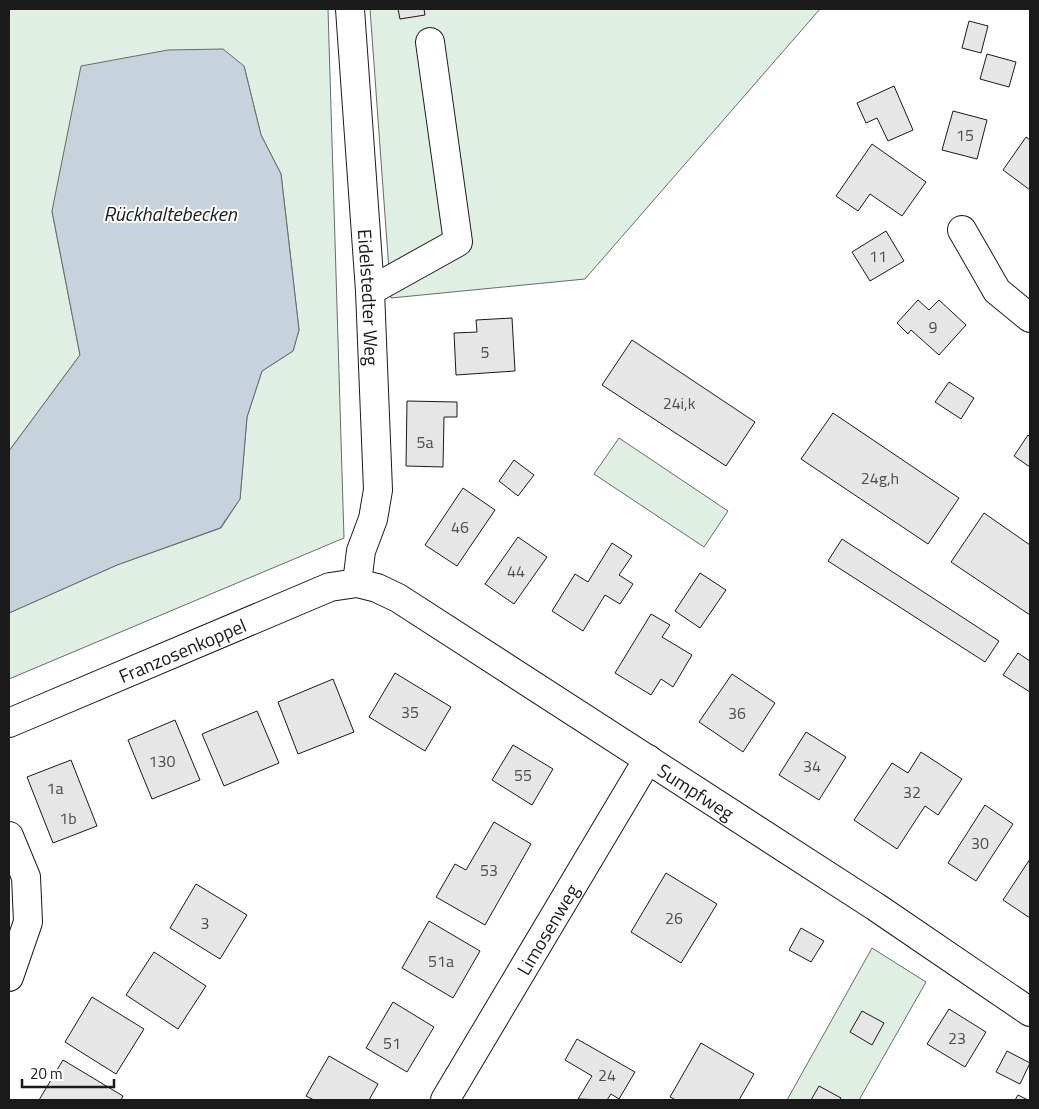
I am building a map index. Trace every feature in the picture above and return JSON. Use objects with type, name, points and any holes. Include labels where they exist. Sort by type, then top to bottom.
[{"type":"street","name":"Eidelstedter Weg","points":[[350,9],[370,291],[378,490],[373,519],[361,551],[356,583]]},
{"type":"street","points":[[370,291],[458,242],[430,42]]},
{"type":"street","points":[[962,230],[998,291],[1030,318]]},
{"type":"street","name":"Franzosenkoppel","points":[[9,723],[311,594],[330,587],[356,583]]},
{"type":"street","name":"Sumpfweg","points":[[356,583],[377,588],[398,598],[868,902],[1030,1012]]},
{"type":"street","name":"Limosenweg","points":[[445,1100],[648,759]]},
{"type":"street","points":[[9,836],[26,877],[28,922],[9,977]]},
{"type":"green space","points":[[9,9],[328,9],[344,538],[9,679],[9,613],[117,565],[221,528],[240,499],[247,417],[262,371],[293,351],[299,330],[281,174],[261,135],[244,66],[52,211],[80,355],[9,451]]},
{"type":"green space","points":[[370,9],[820,9],[585,279],[391,298]]},
{"type":"green space","points":[[619,438],[728,511],[704,547],[594,474]]},
{"type":"green space","points":[[872,948],[926,982],[859,1100],[787,1100]]},
{"type":"water","name":"Rückhaltebecken","points":[[223,49],[244,66],[261,135],[281,174],[299,330],[293,351],[262,371],[247,417],[240,499],[220,528],[117,565],[9,613],[9,451],[80,355],[52,211],[81,66],[168,50]]},
{"type":"building","points":[[398,9],[424,9],[425,15],[400,19]]},
{"type":"building","points":[[969,21],[988,26],[981,53],[962,48]]},
{"type":"building","points":[[987,54],[1016,62],[1009,87],[980,79]]},
{"type":"building","points":[[894,86],[913,130],[888,141],[877,118],[866,123],[857,103]]},
{"type":"building","points":[[953,111],[987,120],[977,159],[942,150]]},
{"type":"building","points":[[1026,137],[1030,140],[1030,190],[1003,170]]},
{"type":"building","points":[[872,144],[926,182],[902,216],[870,194],[858,211],[836,196]]},
{"type":"building","points":[[886,231],[904,261],[870,281],[852,252]]},
{"type":"building","points":[[918,300],[929,310],[939,300],[966,325],[939,355],[911,330],[908,334],[897,323]]},
{"type":"building","points":[[512,318],[515,371],[456,375],[454,333],[477,332],[476,320]]},
{"type":"building","points":[[632,340],[755,422],[726,466],[602,385]]},
{"type":"building","points":[[949,382],[974,398],[961,419],[935,402]]},
{"type":"building","points":[[407,401],[457,402],[457,417],[444,417],[443,467],[406,466]]},
{"type":"building","points":[[833,413],[959,498],[928,544],[801,459]]},
{"type":"building","points":[[1028,435],[1030,437],[1030,467],[1014,456]]},
{"type":"building","points":[[514,460],[534,475],[518,496],[499,481]]},
{"type":"building","points":[[463,488],[495,510],[457,566],[425,545]]},
{"type":"building","points":[[984,513],[1030,545],[1030,615],[951,562]]},
{"type":"building","points":[[518,537],[547,557],[514,604],[485,584]]},
{"type":"building","points":[[842,539],[999,641],[985,662],[828,561]]},
{"type":"building","points":[[612,543],[632,556],[619,575],[633,584],[620,604],[605,595],[583,631],[552,611],[575,574],[588,582]]},
{"type":"building","points":[[700,573],[726,590],[700,628],[675,611]]},
{"type":"building","points":[[651,614],[670,625],[662,637],[692,655],[673,687],[661,679],[651,695],[615,673]]},
{"type":"building","points":[[1018,653],[1030,661],[1030,692],[1003,675]]},
{"type":"building","points":[[395,673],[451,707],[425,751],[369,717]]},
{"type":"building","points":[[732,674],[775,703],[743,752],[699,722]]},
{"type":"building","points":[[333,679],[354,732],[298,754],[278,702]]},
{"type":"building","points":[[257,711],[279,763],[224,786],[202,734]]},
{"type":"building","points":[[175,720],[200,780],[152,799],[128,740]]},
{"type":"building","points":[[806,732],[846,757],[819,800],[779,775]]},
{"type":"building","points":[[513,745],[553,769],[532,805],[492,780]]},
{"type":"building","points":[[921,752],[962,779],[938,815],[925,806],[897,849],[854,820],[892,763],[908,773]]},
{"type":"building","points":[[71,760],[97,826],[53,843],[27,777]]},
{"type":"building","points":[[985,805],[1013,824],[976,881],[948,863]]},
{"type":"building","points":[[494,822],[531,844],[485,925],[436,897],[455,864],[466,870]]},
{"type":"building","points":[[1030,859],[1030,918],[1003,900]]},
{"type":"building","points":[[666,873],[717,904],[681,963],[631,932]]},
{"type":"building","points":[[196,884],[247,915],[220,959],[170,928]]},
{"type":"building","points":[[429,921],[480,951],[453,998],[402,968]]},
{"type":"building","points":[[801,928],[824,941],[811,962],[789,950]]},
{"type":"building","points":[[154,952],[206,986],[178,1029],[126,995]]},
{"type":"building","points":[[92,997],[144,1029],[116,1074],[65,1042]]},
{"type":"building","points":[[393,1002],[434,1027],[407,1072],[366,1048]]},
{"type":"building","points":[[949,1009],[986,1032],[965,1067],[927,1044]]},
{"type":"building","points":[[862,1011],[884,1023],[872,1045],[850,1032]]},
{"type":"building","points":[[577,1039],[635,1072],[619,1099],[611,1094],[607,1100],[578,1099],[592,1076],[565,1060]]},
{"type":"building","points":[[701,1043],[754,1074],[739,1100],[676,1100],[670,1097]]},
{"type":"building","points":[[1007,1051],[1030,1063],[1020,1084],[996,1072]]},
{"type":"building","points":[[329,1056],[378,1084],[369,1100],[314,1100],[306,1096]]},
{"type":"building","points":[[63,1060],[123,1096],[121,1100],[39,1100]]},
{"type":"building","points":[[819,1086],[841,1098],[840,1100],[811,1100]]},
{"type":"building","points":[[1018,1095],[1028,1100],[1015,1100]]}]
